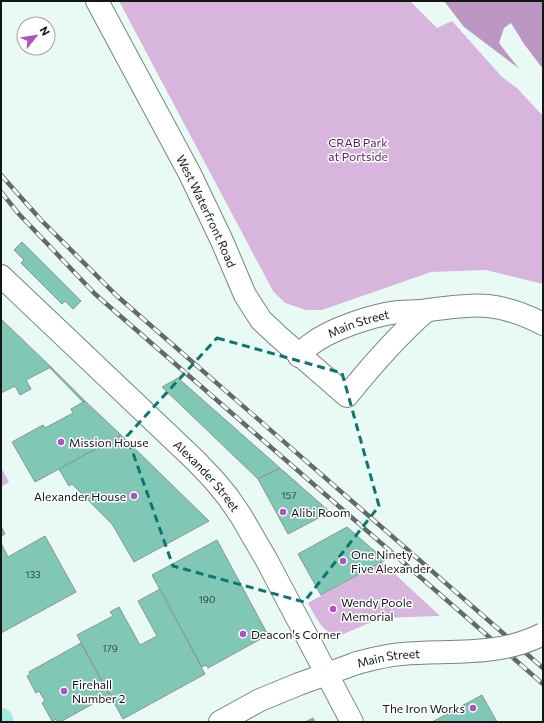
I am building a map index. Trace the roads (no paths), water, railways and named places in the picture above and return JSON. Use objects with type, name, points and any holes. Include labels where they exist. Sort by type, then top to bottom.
[{"type":"street","name":"West Waterfront Road","points":[[96,1],[190,174],[222,241],[245,295],[261,320],[347,396]]},
{"type":"street","name":"Alexander Street","points":[[1,276],[214,480],[241,516],[262,552],[352,722]]},
{"type":"street","name":"Main Street","points":[[300,356],[310,345],[352,324],[373,317],[397,312],[488,306],[521,314],[543,324]]},
{"type":"street","name":"Main Street","points":[[347,396],[387,348],[426,311]]},
{"type":"street","name":"Main Street","points":[[220,722],[260,700],[326,674],[380,656],[484,651],[507,648],[543,634]]},
{"type":"railway","points":[[1,175],[42,221],[117,296],[543,668]]},
{"type":"railway","points":[[1,192],[18,213],[95,294],[543,684]]},
{"type":"place","name":"Mission House","points":[[61,442]]},
{"type":"place","name":"Alexander House","points":[[134,496]]},
{"type":"place","name":"Alibi Room","points":[[283,512]]},
{"type":"place","name":"One Ninety Five Alexander","points":[[343,561]]},
{"type":"place","name":"Wendy Poole Memorial","points":[[333,609]]},
{"type":"place","name":"Deacon's Corner","points":[[243,634]]},
{"type":"place","name":"Firehall Number 2","points":[[64,691]]},
{"type":"place","name":"The Iron Works","points":[[473,708]]},
{"type":"park label","name":"CRAB Park at Portside","points":[[358,149]]}]
